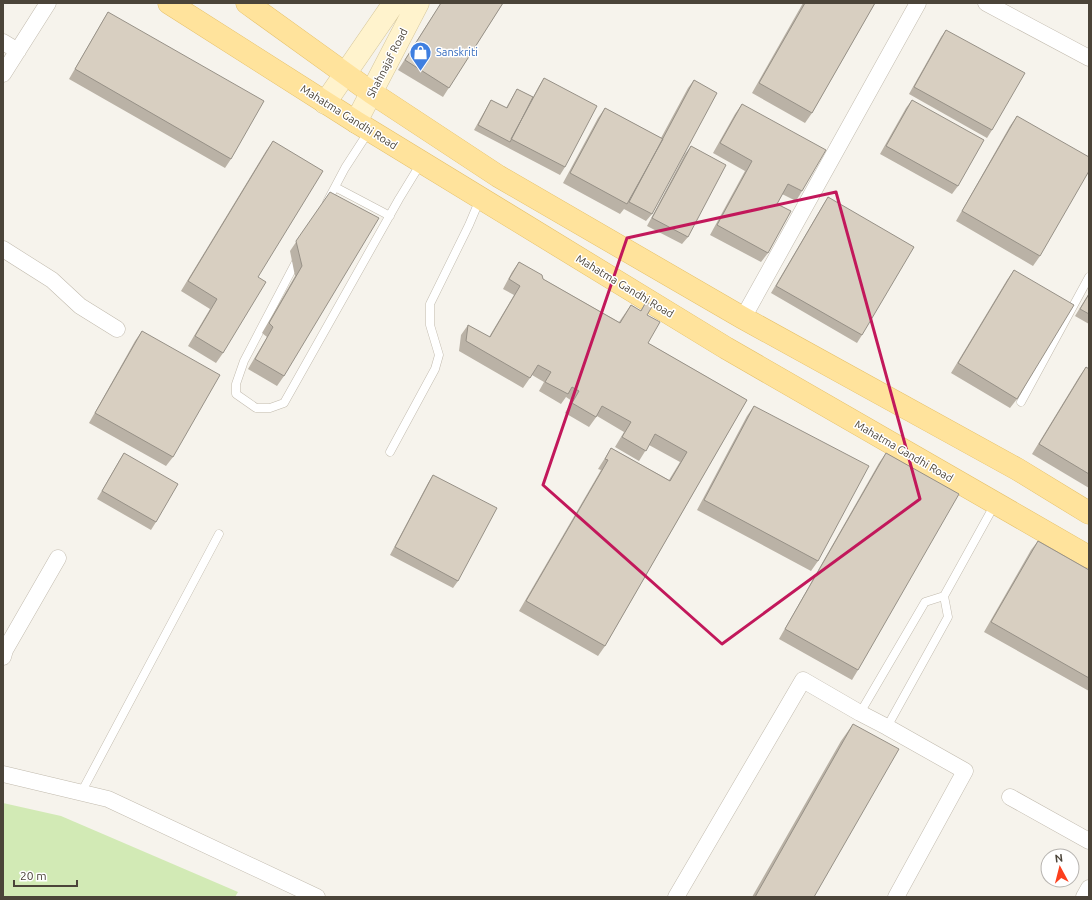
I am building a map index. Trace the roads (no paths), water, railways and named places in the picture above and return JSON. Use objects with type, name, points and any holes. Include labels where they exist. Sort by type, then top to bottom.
[{"type":"main road","name":"Mahatma Gandhi Road","points":[[169,3],[363,126],[726,348],[1089,557]]},
{"type":"main road","points":[[247,3],[372,93],[498,176],[743,318],[1017,469],[1089,513]]},
{"type":"main road","points":[[326,103],[394,3]]},
{"type":"main road","name":"Shahnajaf Road","points":[[363,126],[372,93],[418,3]]},
{"type":"street","points":[[3,74],[48,3]]},
{"type":"street","points":[[743,318],[918,3]]},
{"type":"street","points":[[986,3],[1089,58]]},
{"type":"street","points":[[3,42],[18,51]]},
{"type":"street","points":[[3,249],[52,280],[80,306],[117,329]]},
{"type":"street","points":[[4,652],[58,558]]},
{"type":"street","points":[[676,897],[803,680],[860,713],[887,726],[965,772],[896,897]]},
{"type":"street","points":[[3,774],[108,799],[294,893],[317,897]]},
{"type":"street","points":[[1010,797],[1089,841]]},
{"type":"street","points":[[1084,897],[1089,888]]},
{"type":"lane","points":[[324,208],[345,168],[363,126]]},
{"type":"lane","points":[[302,250],[244,361],[236,384],[236,394],[256,408],[270,408],[284,403],[422,162]]},
{"type":"lane","points":[[335,187],[390,216]]},
{"type":"lane","points":[[390,452],[435,369],[439,355],[430,325],[430,304],[481,198]]},
{"type":"lane","points":[[1021,402],[1089,277]]},
{"type":"lane","points":[[887,726],[948,617],[944,596],[990,513]]},
{"type":"lane","points":[[81,793],[219,534]]},
{"type":"lane","points":[[860,713],[925,602],[944,596]]},
{"type":"place","name":"Sanskriti","points":[[421,72]]}]
